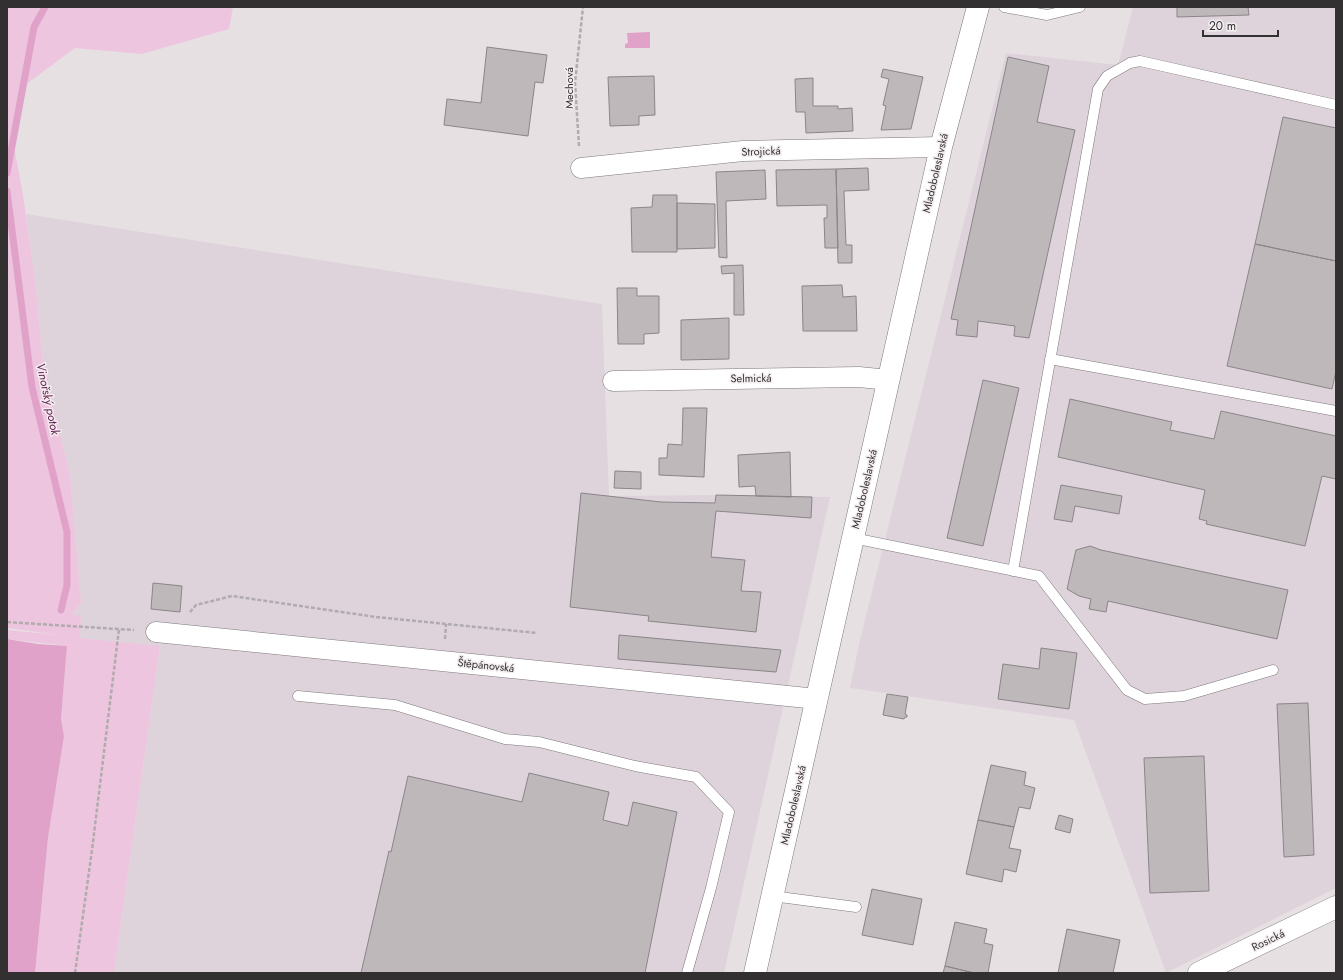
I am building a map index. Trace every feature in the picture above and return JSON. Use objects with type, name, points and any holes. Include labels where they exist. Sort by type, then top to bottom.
[{"type":"main road","name":"Mladoboleslavská","points":[[755,973],[941,147],[978,7]]},
{"type":"main road","name":"Rosická","points":[[1199,973],[1336,907]]},
{"type":"street","name":"Strojická","points":[[581,168],[743,151],[941,147]]},
{"type":"street","name":"Selmická","points":[[613,381],[859,377],[888,380]]},
{"type":"street","name":"Štěpánovská","points":[[163,633],[817,699]]},
{"type":"lane","points":[[1004,7],[1046,11],[1080,7]]},
{"type":"lane","points":[[1013,571],[1098,89],[1107,76],[1130,63],[1140,61],[1336,105]]},
{"type":"lane","points":[[1050,359],[1336,411]]},
{"type":"lane","points":[[853,538],[1039,576],[1127,690],[1145,699],[1184,696],[1273,670]]},
{"type":"lane","points":[[298,696],[395,705],[505,739],[539,742],[635,766],[696,777],[728,812],[711,888],[686,973]]},
{"type":"lane","points":[[772,896],[856,907]]},
{"type":"path","name":"Mechová","points":[[581,168],[575,82],[583,7]]},
{"type":"path","points":[[163,633],[196,605],[232,596],[376,617],[537,633]]},
{"type":"path","points":[[7,622],[119,629],[92,850],[75,973]]},
{"type":"shaded area","points":[[7,7],[233,7],[229,29],[142,54],[75,48],[21,88],[13,141],[23,195],[35,280],[43,363],[71,485],[81,603],[72,615],[81,616],[80,638],[160,646],[114,973],[35,973],[48,838],[64,736],[61,719],[67,646],[7,639],[7,630],[60,635],[7,628]]},
{"type":"shaded area","points":[[1133,7],[1336,7],[1336,888],[1166,973],[1074,720],[850,688],[860,640],[1006,53],[1118,65]]},
{"type":"shaded area","points":[[650,32],[650,48],[625,48],[625,44],[628,43],[627,33]]},
{"type":"shaded area","points":[[26,214],[602,304],[609,496],[716,495],[830,497],[724,973],[114,973],[160,647],[79,638],[81,617],[72,616],[81,603],[71,485],[43,363],[35,280]]},
{"type":"shaded area","points":[[7,639],[38,644],[67,646],[61,719],[64,736],[48,838],[35,973],[7,973]]},
{"type":"building","points":[[1177,7],[1248,7],[1249,15],[1177,17]]},
{"type":"building","points":[[487,47],[547,55],[543,83],[535,82],[528,136],[444,125],[447,99],[481,103]]},
{"type":"building","points":[[1008,57],[1049,66],[1037,122],[1075,130],[1029,338],[1014,336],[1015,326],[978,321],[977,337],[956,335],[958,320],[951,319]]},
{"type":"building","points":[[883,69],[923,77],[911,129],[881,130],[886,106],[883,105],[889,79],[881,77]]},
{"type":"building","points":[[654,76],[655,115],[639,116],[639,125],[610,126],[608,77]]},
{"type":"building","points":[[813,78],[813,106],[838,106],[838,109],[852,108],[853,131],[806,133],[805,112],[796,112],[795,79]]},
{"type":"building","points":[[1283,117],[1336,128],[1336,261],[1255,244]]},
{"type":"building","points":[[868,168],[869,190],[844,191],[846,245],[852,245],[852,263],[838,263],[836,169]]},
{"type":"building","points":[[836,169],[838,248],[825,248],[824,218],[827,218],[827,205],[777,206],[776,170]]},
{"type":"building","points":[[765,170],[766,199],[726,201],[727,258],[719,257],[716,172]]},
{"type":"building","points":[[653,195],[677,195],[677,252],[632,252],[631,208],[652,207]]},
{"type":"building","points":[[677,203],[715,204],[715,248],[677,249]]},
{"type":"building","points":[[1255,244],[1336,261],[1336,371],[1332,389],[1227,366]]},
{"type":"building","points":[[743,265],[744,315],[734,315],[734,273],[722,274],[721,266]]},
{"type":"building","points":[[842,285],[843,297],[856,296],[857,331],[803,331],[802,286]]},
{"type":"building","points":[[617,288],[637,288],[637,296],[659,296],[659,333],[644,334],[644,344],[618,344]]},
{"type":"building","points":[[729,318],[729,359],[681,360],[681,320]]},
{"type":"building","points":[[983,380],[1019,388],[983,546],[947,538]]},
{"type":"building","points":[[1070,399],[1172,422],[1170,430],[1214,439],[1221,411],[1336,436],[1336,479],[1322,476],[1305,546],[1206,524],[1207,521],[1199,519],[1205,490],[1058,457]]},
{"type":"building","points":[[683,408],[707,408],[704,477],[659,475],[659,458],[667,458],[668,444],[682,445]]},
{"type":"building","points":[[790,452],[791,497],[756,496],[755,486],[739,487],[738,455]]},
{"type":"building","points":[[615,471],[641,472],[641,489],[614,488]]},
{"type":"building","points":[[1061,485],[1122,496],[1119,514],[1075,506],[1072,522],[1054,519]]},
{"type":"building","points":[[581,493],[661,502],[715,503],[716,495],[812,497],[811,518],[716,511],[711,557],[745,560],[741,591],[761,592],[756,632],[648,621],[649,616],[570,607]]},
{"type":"building","points":[[1090,546],[1101,550],[1288,590],[1277,639],[1108,601],[1106,612],[1089,609],[1091,599],[1079,596],[1067,589],[1076,550]]},
{"type":"building","points":[[153,583],[182,586],[180,612],[151,609]]},
{"type":"building","points":[[619,635],[781,650],[776,672],[618,659]]},
{"type":"building","points":[[1041,648],[1077,653],[1069,709],[998,699],[1003,664],[1039,669]]},
{"type":"building","points":[[887,694],[908,697],[905,714],[907,717],[904,719],[883,715]]},
{"type":"building","points":[[1308,703],[1314,855],[1284,857],[1277,704]]},
{"type":"building","points":[[1204,756],[1209,891],[1150,893],[1144,758]]},
{"type":"building","points":[[991,765],[1026,772],[1024,785],[1035,788],[1030,809],[1019,807],[1014,827],[978,820]]},
{"type":"building","points":[[529,773],[609,792],[603,820],[628,826],[633,802],[677,812],[645,973],[361,973],[408,776],[522,802]]},
{"type":"building","points":[[1059,815],[1073,819],[1070,833],[1055,829]]},
{"type":"building","points":[[978,820],[1014,827],[1009,848],[1021,850],[1016,872],[1004,869],[1002,882],[966,874]]},
{"type":"building","points":[[872,889],[922,899],[913,945],[862,935]]},
{"type":"building","points":[[955,922],[987,929],[984,943],[993,945],[988,973],[974,973],[945,966]]},
{"type":"building","points":[[1067,929],[1120,940],[1113,973],[1058,973]]},
{"type":"building","points":[[945,966],[974,973],[943,973]]},
{"type":"waterway","name":"Vinořský potok","points":[[7,173],[34,27],[45,7]]},
{"type":"waterway","name":"Vinořský potok","points":[[7,191],[32,387],[67,532],[67,585],[61,610]]}]
